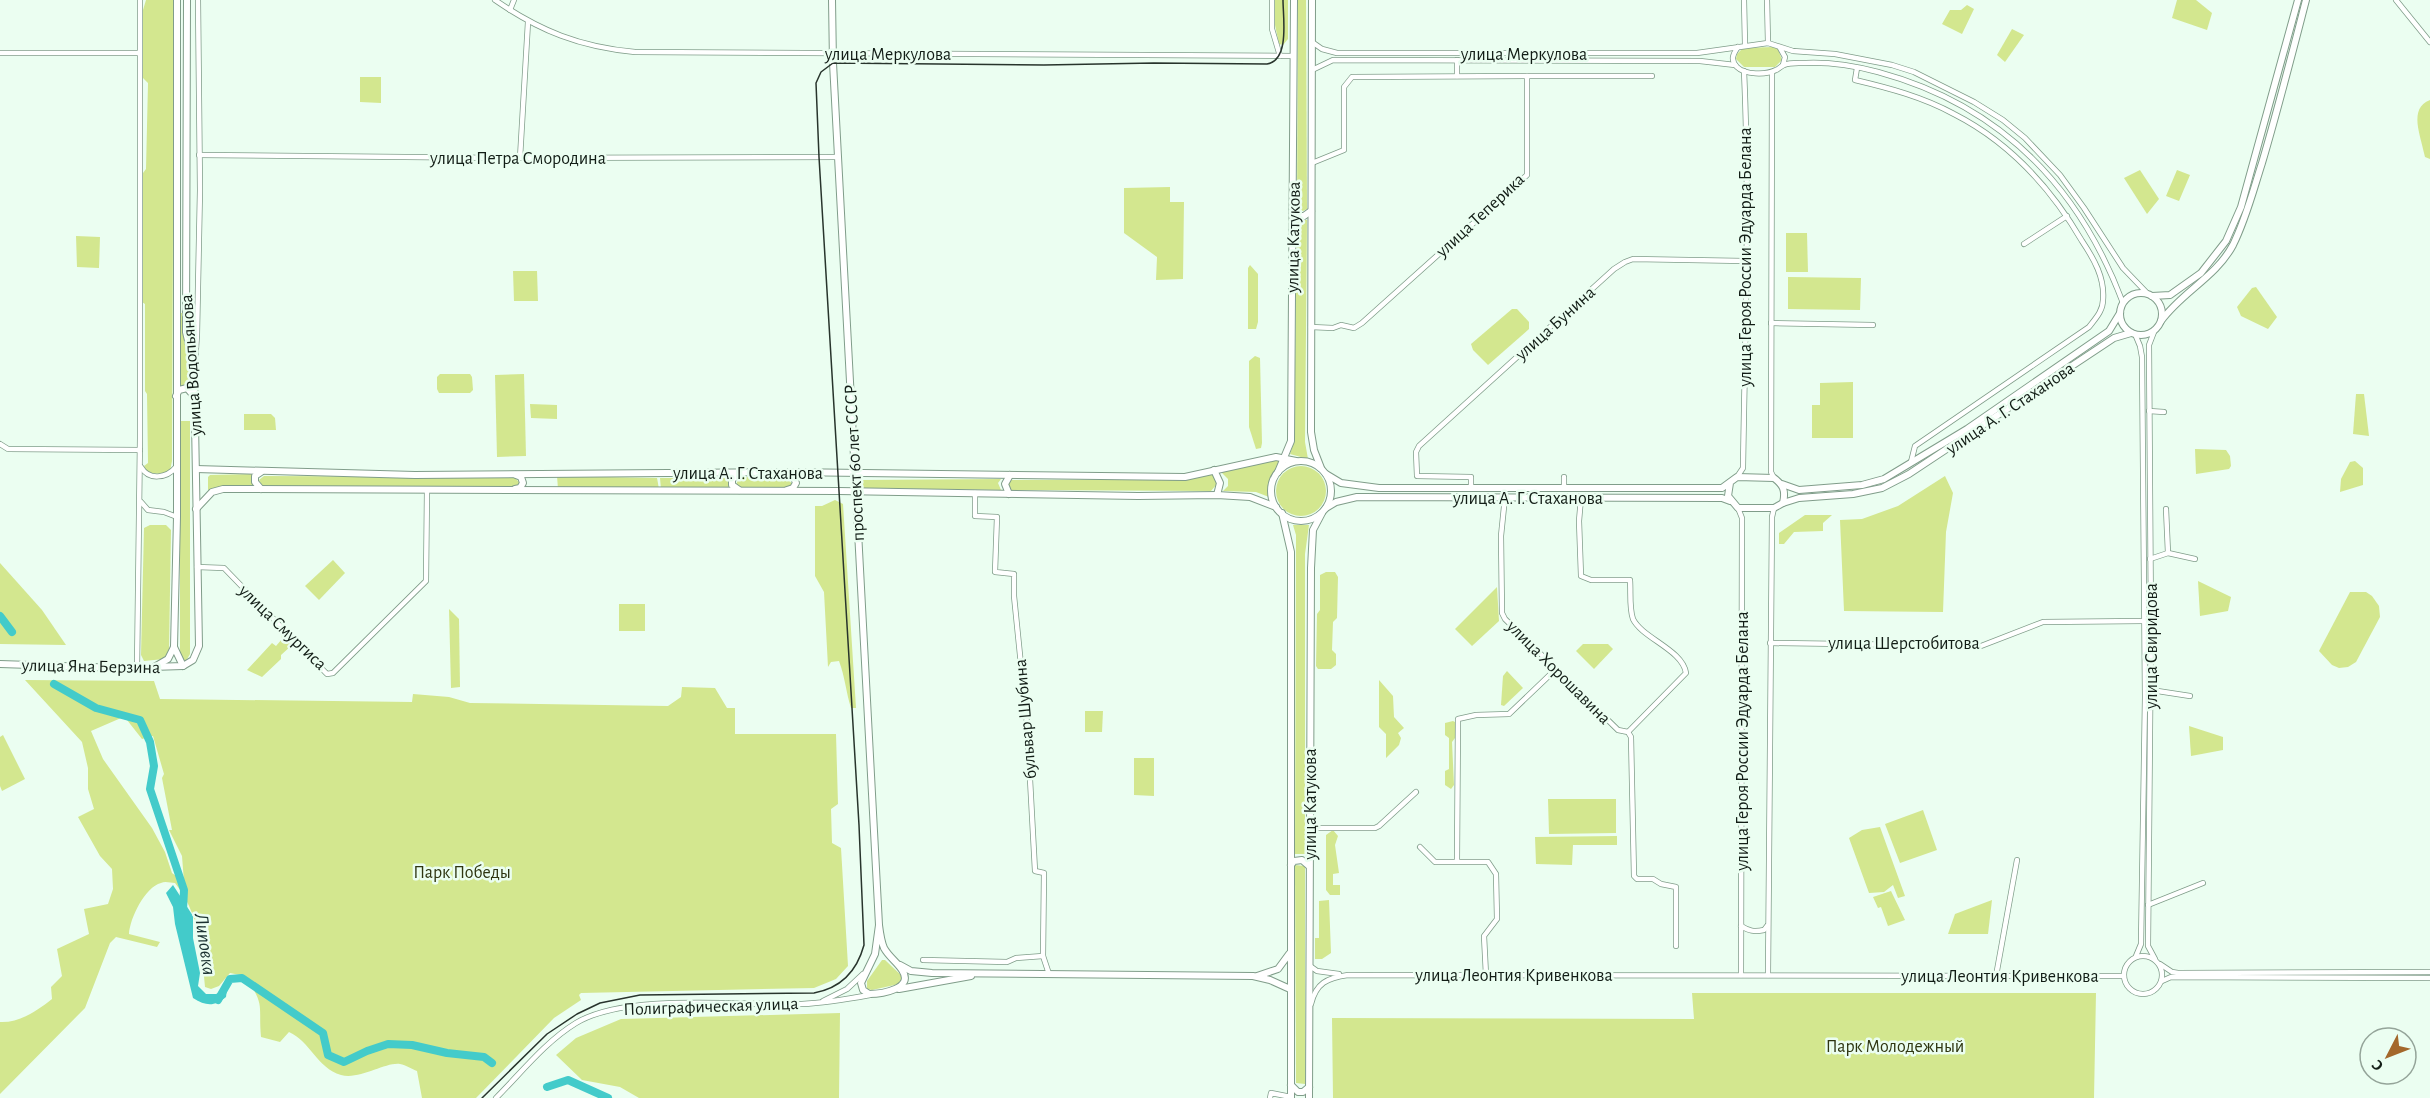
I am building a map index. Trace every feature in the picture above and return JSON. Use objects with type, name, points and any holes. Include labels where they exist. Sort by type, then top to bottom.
[{"type":"main road","name":"улица Водопьянова","points":[[177,0],[177,517],[174,646],[183,666],[193,660],[199,646],[194,366],[186,332],[187,0]]},
{"type":"main road","name":"проспект 60 лет СССР","points":[[832,0],[832,54],[879,925]]},
{"type":"main road","name":"улица Катукова","points":[[1278,472],[1288,448],[1291,432],[1294,0]]},
{"type":"main road","name":"улица Катукова","points":[[1312,0],[1311,432],[1314,450],[1324,471]]},
{"type":"main road","points":[[2298,0],[2241,207],[2226,241],[2201,273],[2170,295],[2150,295],[2137,292],[2129,296],[2123,303],[2120,313],[2121,322],[2133,334],[2144,336],[2154,332],[2174,304],[2206,279],[2232,246],[2246,214],[2268,144],[2306,0]]},
{"type":"main road","points":[[1293,208],[1300,216],[1311,211]]},
{"type":"main road","points":[[2150,295],[2160,304],[2161,321]]},
{"type":"main road","name":"улица А. Г. Стаханова","points":[[1782,484],[1799,490],[1862,485],[1884,479],[1911,465],[2109,331],[2120,313]]},
{"type":"main road","name":"улица А. Г. Стаханова","points":[[1774,508],[1799,498],[1852,494],[1882,488],[1939,456],[2114,338],[2133,334]]},
{"type":"main road","points":[[176,398],[179,390],[187,388],[195,396]]},
{"type":"main road","points":[[1276,457],[1288,448]]},
{"type":"main road","name":"улица А. Г. Стаханова","points":[[196,470],[513,474],[786,472],[1185,477],[1276,457],[1296,461]]},
{"type":"main road","points":[[1296,461],[1314,463],[1324,471],[1331,491],[1324,511],[1316,517],[1302,521],[1295,520],[1276,507],[1272,489],[1278,472],[1283,467],[1296,461]]},
{"type":"main road","points":[[1214,470],[1220,483],[1217,495]]},
{"type":"main road","points":[[261,471],[255,476],[255,482],[261,489]]},
{"type":"main road","name":"улица А. Г. Стаханова","points":[[1324,471],[1341,483],[1356,487],[1722,488],[1730,483]]},
{"type":"main road","points":[[786,472],[794,478],[796,483],[793,488],[786,490]]},
{"type":"main road","points":[[738,473],[732,480],[732,484],[741,491]]},
{"type":"main road","points":[[512,490],[520,488],[523,483],[521,477],[513,474]]},
{"type":"main road","points":[[1009,494],[1005,484],[1010,474]]},
{"type":"main road","points":[[1774,508],[1738,508],[1728,496],[1730,483],[1737,477],[1774,477],[1782,484],[1785,493],[1783,503]]},
{"type":"main road","name":"улица А. Г. Стаханова","points":[[196,509],[212,492],[223,489],[786,490],[1217,495],[1250,497],[1276,507]]},
{"type":"main road","name":"улица А. Г. Стаханова","points":[[1324,511],[1336,502],[1357,497],[1722,498],[1732,502]]},
{"type":"main road","name":"улица Катукова","points":[[1309,1098],[1312,541],[1313,530],[1324,511]]},
{"type":"main road","name":"улица Катукова","points":[[1282,513],[1291,552],[1291,1097]]},
{"type":"main road","points":[[151,668],[168,659],[174,646]]},
{"type":"main road","name":"улица Яна Берзина","points":[[0,664],[137,668],[183,666]]},
{"type":"main road","points":[[1291,865],[1294,861],[1302,860],[1309,867]]},
{"type":"main road","points":[[879,925],[885,948],[903,971],[905,979],[902,986],[895,989]]},
{"type":"main road","points":[[879,925],[877,949],[861,981],[862,988],[867,993],[873,994],[993,973]]},
{"type":"main road","points":[[1253,976],[1284,965],[1290,950]]},
{"type":"main road","points":[[869,965],[881,956],[887,956],[908,970],[920,973],[1253,976],[1270,980],[1290,989]]},
{"type":"main road","points":[[1291,1085],[1298,1092],[1309,1088]]},
{"type":"street","points":[[137,668],[140,496],[140,0]]},
{"type":"street","points":[[194,366],[197,335],[199,155],[198,0]]},
{"type":"street","name":"улица Меркулова","points":[[496,0],[528,22],[555,35],[603,49],[648,52],[832,54],[1293,56]]},
{"type":"street","points":[[510,10],[514,0]]},
{"type":"street","points":[[1272,0],[1272,29],[1280,56]]},
{"type":"street","points":[[1744,0],[1745,44],[1768,43],[1793,51],[1854,57],[1914,72],[1955,91],[2003,120],[2025,138],[2060,175],[2123,268],[2150,295]]},
{"type":"street","points":[[1767,0],[1768,43]]},
{"type":"street","points":[[2396,0],[2430,42]]},
{"type":"street","points":[[520,158],[528,22]]},
{"type":"street","name":"улица Меркулова","points":[[1312,42],[1333,53],[1382,54],[1689,53],[1738,47],[1745,44]]},
{"type":"street","points":[[1779,46],[1784,53],[1784,65]]},
{"type":"street","points":[[1738,47],[1733,57],[1735,65],[1744,71],[1772,72],[1784,65],[1816,63],[1857,68],[1896,77],[1937,93],[2008,135],[2040,166],[2072,206],[2110,268],[2123,303]]},
{"type":"street","points":[[519,50],[526,51]]},
{"type":"street","points":[[0,53],[139,53]]},
{"type":"street","name":"улица Меркулова","points":[[1312,70],[1331,60],[1700,61],[1735,65]]},
{"type":"street","points":[[1457,60],[1457,76]]},
{"type":"street","points":[[1612,61],[1613,75]]},
{"type":"street","points":[[1857,68],[1855,80],[1912,96],[1955,114],[1980,129],[2026,165],[2067,216],[2094,260],[2102,279],[2103,302],[2099,314],[2089,327],[1915,446],[1911,465]]},
{"type":"street","name":"улица Героя России Эдуарда Белана","points":[[1737,477],[1743,468],[1746,150],[1744,71]]},
{"type":"street","name":"улица Героя России Эдуарда Белана","points":[[1772,72],[1771,472],[1774,477]]},
{"type":"street","points":[[1312,163],[1344,150],[1344,87],[1352,76],[1652,75]]},
{"type":"street","name":"улица Теперика","points":[[1311,327],[1333,328],[1341,325],[1354,328],[1362,323],[1527,175],[1527,76]]},
{"type":"street","name":"улица Петра Смородина","points":[[199,155],[520,158],[838,157]]},
{"type":"street","points":[[2024,244],[2067,216]]},
{"type":"street","name":"улица Бунина","points":[[1471,488],[1471,477],[1417,476],[1416,452],[1419,446],[1624,262],[1633,259],[1745,261]]},
{"type":"street","points":[[1771,322],[1874,325]]},
{"type":"street","name":"улица Свиридова","points":[[2154,332],[2148,345],[2151,560],[2148,946],[2155,959]]},
{"type":"street","name":"улица Свиридова","points":[[2133,334],[2140,346],[2142,357],[2145,697],[2141,944],[2136,956]]},
{"type":"street","points":[[2149,411],[2164,412]]},
{"type":"street","points":[[0,444],[8,449],[140,450]]},
{"type":"street","points":[[1915,446],[1921,458]]},
{"type":"street","points":[[140,464],[145,473],[156,476],[170,475],[176,467]]},
{"type":"street","points":[[1564,477],[1564,488]]},
{"type":"street","name":"улица Смургиса","points":[[197,567],[224,568],[327,674],[333,673],[426,581],[427,490]]},
{"type":"street","name":"бульвар Шубина","points":[[975,493],[975,516],[997,517],[995,572],[1014,574],[1014,596],[1028,735],[1035,872],[1044,873],[1043,956],[1049,974]]},
{"type":"street","points":[[140,496],[143,506],[148,510],[164,512],[177,517]]},
{"type":"street","name":"улица Хорошавина","points":[[1504,497],[1501,536],[1502,613],[1505,619],[1555,670],[1618,730],[1628,732],[1631,737],[1634,876],[1637,879],[1653,879],[1661,884],[1676,887],[1676,946]]},
{"type":"street","points":[[1581,498],[1579,521],[1581,576],[1591,580],[1630,580],[1632,611],[1636,623],[1660,642],[1685,667],[1686,673],[1628,732]]},
{"type":"street","name":"улица Героя России Эдуарда Белана","points":[[1738,508],[1742,518],[1741,975]]},
{"type":"street","name":"улица Героя России Эдуарда Белана","points":[[1768,975],[1770,643],[1774,508]]},
{"type":"street","points":[[2166,508],[2168,553]]},
{"type":"street","points":[[2151,560],[2168,553],[2195,559]]},
{"type":"street","name":"улица Шерстобитова","points":[[1770,643],[1981,646],[2043,622],[2143,621]]},
{"type":"street","points":[[1457,861],[1458,719],[1476,715],[1509,714],[1555,670]]},
{"type":"street","points":[[2151,690],[2190,696]]},
{"type":"street","points":[[1310,828],[1375,828],[1416,792]]},
{"type":"street","points":[[1420,847],[1435,862],[1488,862],[1496,874],[1497,919],[1484,936],[1486,975]]},
{"type":"street","points":[[1996,976],[2018,860]]},
{"type":"street","points":[[2148,905],[2203,883]]},
{"type":"street","points":[[1741,926],[1748,931],[1760,931],[1768,925]]},
{"type":"street","points":[[923,960],[1007,962],[1016,958],[1043,956]]},
{"type":"street","points":[[2430,972],[2178,973],[2172,972],[2155,959],[2136,956],[2126,965],[2124,976],[2130,989],[2137,993],[2152,992],[2162,981],[2171,977],[2430,978]]},
{"type":"street","points":[[2160,964],[2162,981]]},
{"type":"street","points":[[1310,966],[1317,971],[1348,975]]},
{"type":"street","points":[[815,1003],[842,992],[865,972]]},
{"type":"street","name":"улица Леонтия Кривенкова","points":[[1309,1012],[1319,986],[1329,978],[1348,975],[2124,976]]},
{"type":"street","points":[[815,1003],[873,994]]},
{"type":"street","name":"Полиграфическая улица","points":[[496,1098],[544,1049],[576,1023],[606,1010],[660,1004],[815,1003]]},
{"type":"street","points":[[1270,1098],[1271,1093],[1291,1097]]},
{"type":"green space","points":[[146,0],[174,0],[172,461],[170,471],[163,474],[148,473],[144,466],[148,463],[145,304],[142,302],[143,173],[146,169],[148,83],[143,78],[143,10]]},
{"type":"green space","points":[[1275,0],[1288,0],[1288,39],[1283,45],[1279,44],[1275,25]]},
{"type":"green space","points":[[1298,0],[1306,0],[1307,209],[1303,211],[1297,208]]},
{"type":"green space","points":[[2177,0],[2196,0],[2212,13],[2207,30],[2172,18]]},
{"type":"green space","points":[[1967,5],[1974,9],[1962,34],[1942,24],[1950,10],[1961,10]]},
{"type":"green space","points":[[2012,29],[2024,35],[2005,62],[1997,55]]},
{"type":"green space","points":[[1773,47],[1778,49],[1782,60],[1775,67],[1744,67],[1736,59],[1737,54],[1743,48]]},
{"type":"green space","points":[[360,77],[381,77],[381,103],[360,102]]},
{"type":"green space","points":[[2430,100],[2430,159],[2425,157],[2418,116],[2419,109]]},
{"type":"green space","points":[[2140,170],[2159,199],[2147,214],[2124,178]]},
{"type":"green space","points":[[2177,170],[2190,175],[2179,201],[2166,196]]},
{"type":"green space","points":[[1170,187],[1170,202],[1184,202],[1183,279],[1156,280],[1157,257],[1124,233],[1124,188]]},
{"type":"green space","points":[[1297,220],[1307,220],[1305,442],[1308,459],[1290,454],[1294,442]]},
{"type":"green space","points":[[1786,233],[1807,233],[1808,272],[1786,272]]},
{"type":"green space","points":[[76,236],[100,237],[99,268],[77,267]]},
{"type":"green space","points":[[1250,265],[1258,274],[1256,329],[1248,329],[1248,268]]},
{"type":"green space","points":[[513,271],[537,271],[538,301],[514,301]]},
{"type":"green space","points":[[1788,277],[1861,278],[1860,310],[1788,309]]},
{"type":"green space","points":[[2256,287],[2277,317],[2268,329],[2241,316],[2237,307],[2252,288]]},
{"type":"green space","points":[[1512,309],[1517,309],[1529,322],[1529,329],[1488,365],[1473,350],[1471,344]]},
{"type":"green space","points":[[181,313],[183,313],[190,387],[185,384],[180,387]]},
{"type":"green space","points":[[1255,356],[1260,358],[1262,443],[1261,448],[1256,449],[1249,427],[1249,361]]},
{"type":"green space","points":[[440,374],[470,374],[473,390],[470,393],[439,393],[437,377]]},
{"type":"green space","points":[[524,374],[526,456],[497,457],[495,375]]},
{"type":"green space","points":[[1853,382],[1853,438],[1812,438],[1812,405],[1820,405],[1820,383]]},
{"type":"green space","points":[[2356,394],[2364,394],[2369,436],[2353,434]]},
{"type":"green space","points":[[530,404],[557,405],[557,419],[531,418]]},
{"type":"green space","points":[[244,414],[271,414],[275,418],[276,430],[244,430]]},
{"type":"green space","points":[[180,421],[190,421],[190,654],[186,661],[180,658]]},
{"type":"green space","points":[[2195,449],[2226,450],[2230,456],[2231,466],[2229,469],[2196,474]]},
{"type":"green space","points":[[1273,459],[1281,460],[1268,486],[1269,497],[1256,492],[1223,491],[1228,486],[1228,479],[1220,471]]},
{"type":"green space","points":[[2355,461],[2363,468],[2363,485],[2340,492],[2341,479],[2350,462]]},
{"type":"green space","points":[[1301,466],[1315,470],[1322,477],[1326,491],[1322,505],[1315,512],[1301,516],[1287,512],[1280,505],[1276,491],[1280,477],[1287,470]]},
{"type":"green space","points":[[253,474],[253,486],[220,487],[208,490],[210,475]]},
{"type":"green space","points":[[1213,475],[1217,484],[1211,491],[1011,490],[1008,483],[1011,480],[1180,479]]},
{"type":"green space","points":[[264,476],[514,477],[520,483],[516,488],[263,487],[259,480]]},
{"type":"green space","points":[[557,476],[657,478],[659,489],[558,489]]},
{"type":"green space","points":[[1945,476],[1953,493],[1946,532],[1943,612],[1844,611],[1840,520],[1862,519],[1898,506]]},
{"type":"green space","points":[[744,477],[787,477],[792,484],[786,489],[742,489],[736,485],[738,480]]},
{"type":"green space","points":[[660,478],[731,478],[729,485],[731,490],[661,489]]},
{"type":"green space","points":[[1001,479],[998,483],[1001,490],[861,488],[861,480]]},
{"type":"green space","points":[[835,500],[843,504],[856,708],[851,708],[839,661],[831,662],[828,667],[824,592],[815,576],[815,506],[822,506]]},
{"type":"green space","points":[[1805,515],[1832,515],[1823,523],[1823,531],[1794,532],[1784,544],[1779,544],[1779,533]]},
{"type":"green space","points":[[150,525],[166,525],[171,530],[169,652],[164,659],[144,661],[141,655],[144,528]]},
{"type":"green space","points":[[1293,525],[1309,525],[1305,554],[1305,854],[1295,854],[1296,535]]},
{"type":"green space","points":[[333,560],[345,573],[319,600],[305,586]]},
{"type":"green space","points":[[0,563],[42,610],[66,645],[0,644]]},
{"type":"green space","points":[[1335,572],[1338,577],[1337,618],[1333,622],[1332,650],[1336,654],[1336,665],[1331,669],[1318,669],[1316,666],[1317,614],[1320,610],[1320,575]]},
{"type":"green space","points":[[2198,581],[2231,597],[2228,611],[2200,616]]},
{"type":"green space","points":[[1497,587],[1499,621],[1472,646],[1455,629]]},
{"type":"green space","points":[[2350,592],[2366,592],[2372,596],[2379,606],[2380,617],[2356,662],[2348,667],[2339,668],[2332,665],[2319,651]]},
{"type":"green space","points":[[619,604],[645,604],[645,631],[619,631]]},
{"type":"green space","points":[[449,609],[459,619],[460,687],[451,688]]},
{"type":"green space","points":[[282,632],[296,645],[291,646],[281,655],[281,659],[262,677],[247,670],[272,643],[276,646],[282,639]]},
{"type":"green space","points":[[1583,644],[1608,644],[1613,649],[1594,669],[1576,651]]},
{"type":"green space","points":[[1507,671],[1523,688],[1504,706],[1501,705],[1503,676]]},
{"type":"green space","name":"Парк Победы","points":[[25,680],[154,681],[160,699],[412,702],[413,694],[449,697],[470,703],[668,706],[681,697],[682,687],[715,688],[727,708],[735,708],[735,734],[836,734],[838,804],[831,809],[832,843],[841,848],[848,966],[836,979],[814,988],[581,993],[579,995],[581,1000],[554,1018],[476,1098],[422,1098],[417,1071],[404,1065],[394,1064],[356,1075],[341,1075],[326,1067],[303,1042],[289,1032],[280,1042],[261,1037],[258,1000],[245,976],[230,973],[219,986],[211,989],[205,987],[201,946],[194,919],[175,883],[164,882],[149,890],[144,897],[135,912],[129,934],[160,942],[157,947],[116,937],[110,943],[85,1008],[0,1094],[0,1022],[21,1018],[52,999],[51,987],[62,976],[57,949],[89,934],[84,909],[108,904],[113,889],[112,869],[100,856],[78,817],[94,809],[88,789],[88,768],[82,742]],"holes":[[[121,718],[127,720],[142,739],[153,736],[164,774],[162,778],[172,830],[169,830],[182,856],[184,882],[172,873],[165,852],[152,828],[103,759],[91,731]]]},
{"type":"green space","points":[[1379,680],[1393,696],[1394,717],[1404,728],[1398,733],[1401,738],[1399,745],[1386,758],[1386,734],[1379,727]]},
{"type":"green space","points":[[1085,711],[1103,711],[1102,732],[1085,732]]},
{"type":"green space","points":[[1455,722],[1455,738],[1452,742],[1454,785],[1451,789],[1445,785],[1445,771],[1449,769],[1449,738],[1445,735],[1445,723]]},
{"type":"green space","points":[[2189,726],[2223,737],[2223,750],[2191,756]]},
{"type":"green space","points":[[3,735],[25,779],[2,791],[0,786],[0,737]]},
{"type":"green space","points":[[1134,758],[1154,758],[1154,796],[1134,795]]},
{"type":"green space","points":[[1548,799],[1616,799],[1616,833],[1549,834]]},
{"type":"green space","points":[[1923,810],[1937,850],[1900,863],[1885,824]]},
{"type":"green space","points":[[1880,827],[1905,896],[1898,898],[1893,885],[1884,892],[1869,893],[1849,838],[1862,830]]},
{"type":"green space","points":[[1333,830],[1338,836],[1335,845],[1339,873],[1333,874],[1333,885],[1340,885],[1340,895],[1330,895],[1326,890],[1326,835]]},
{"type":"green space","points":[[1617,836],[1617,845],[1573,845],[1572,865],[1536,864],[1535,837]]},
{"type":"green space","points":[[1295,865],[1305,866],[1305,1084],[1296,1083]]},
{"type":"green space","points":[[1891,891],[1905,920],[1888,926],[1881,907],[1878,908],[1873,897]]},
{"type":"green space","points":[[1329,900],[1331,953],[1322,959],[1315,959],[1315,938],[1319,938],[1319,901]]},
{"type":"green space","points":[[1992,900],[1988,934],[1948,934],[1955,914]]},
{"type":"green space","points":[[882,960],[885,960],[904,978],[899,984],[867,989],[867,981]]},
{"type":"green space","name":"Парк Молодежный","points":[[1692,993],[2096,993],[2094,1098],[1333,1098],[1332,1018],[1694,1019]]},
{"type":"green space","points":[[840,1013],[839,1098],[639,1098],[620,1087],[582,1080],[556,1055],[576,1038],[621,1019]]},
{"type":"water","points":[[173,885],[193,916],[193,938],[200,973],[198,986],[206,994],[216,994],[227,989],[226,997],[214,1004],[202,1003],[193,998],[173,907],[166,893]]},
{"type":"waterway","name":"Липовка","points":[[0,616],[12,632]]},
{"type":"waterway","name":"Липовка","points":[[54,684],[96,708],[140,720],[150,742],[154,766],[150,789],[184,890],[183,910]]},
{"type":"waterway","name":"Липовка","points":[[218,1000],[230,979],[242,978],[323,1033],[328,1055],[344,1062],[388,1044],[412,1045],[447,1053],[484,1057],[492,1063]]},
{"type":"waterway","name":"Липовка","points":[[547,1087],[568,1080],[608,1098]]},
{"type":"tram line","points":[[482,1098],[547,1034],[577,1014],[600,1003],[640,995],[824,991],[846,977],[857,963],[864,945],[859,825],[819,157],[816,83],[821,72],[833,63],[1267,64],[1274,61],[1282,47],[1283,0]]}]
